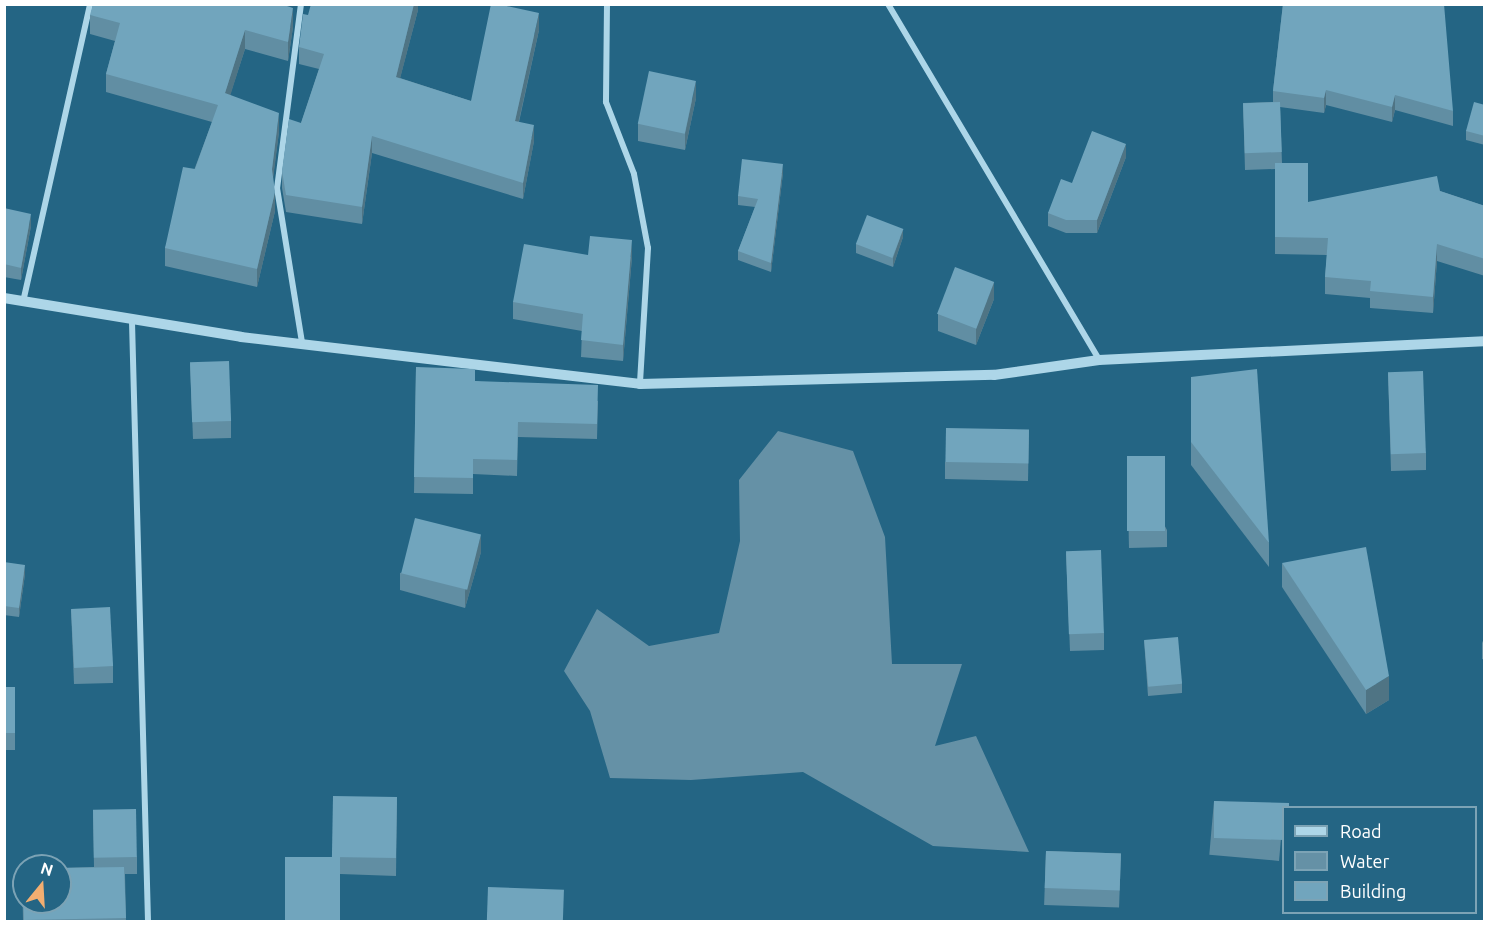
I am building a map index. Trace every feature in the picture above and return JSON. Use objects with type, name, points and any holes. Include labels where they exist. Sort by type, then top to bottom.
[{"type":"street","points":[[23,302],[90,4]]},
{"type":"street","points":[[302,4],[277,188],[302,342]]},
{"type":"street","points":[[608,4],[606,102],[634,174],[648,248],[640,384]]},
{"type":"street","points":[[888,4],[1099,360]]},
{"type":"street","points":[[4,298],[132,322],[640,384],[994,375],[1099,360],[1485,341]]},
{"type":"street","points":[[132,322],[148,921]]},
{"type":"water","points":[[778,431],[853,451],[885,537],[892,664],[962,664],[935,746],[976,736],[1029,852],[933,846],[803,772],[691,780],[610,778],[590,711],[564,671],[597,609],[649,646],[719,633],[740,541],[739,480]]},
{"type":"building","points":[[93,4],[281,4],[293,8],[288,42],[245,30],[225,93],[279,113],[272,169],[275,192],[257,269],[165,248],[183,167],[195,169],[218,105],[106,74],[120,23],[90,15]]},
{"type":"building","points":[[311,4],[414,4],[396,77],[471,101],[491,4],[539,13],[515,121],[534,125],[523,183],[372,136],[362,207],[286,195],[282,171],[289,119],[301,123],[324,54],[299,47],[303,14],[308,15]]},
{"type":"building","points":[[1283,4],[1444,4],[1453,111],[1395,95],[1392,107],[1326,90],[1324,98],[1273,91]]},
{"type":"building","points":[[649,71],[696,81],[685,134],[638,124]]},
{"type":"building","points":[[1280,102],[1282,152],[1245,153],[1243,103]]},
{"type":"building","points":[[1474,102],[1485,105],[1485,136],[1466,131]]},
{"type":"building","points":[[1092,131],[1126,144],[1097,220],[1066,220],[1048,213],[1061,179],[1072,183]]},
{"type":"building","points":[[742,159],[783,164],[771,263],[738,251],[758,199],[738,196]]},
{"type":"building","points":[[1275,163],[1308,163],[1308,202],[1437,176],[1440,191],[1485,206],[1485,259],[1437,244],[1433,297],[1370,291],[1371,281],[1325,277],[1328,238],[1275,237]]},
{"type":"building","points":[[4,208],[31,214],[21,268],[4,264]]},
{"type":"building","points":[[867,215],[903,229],[892,258],[856,244]]},
{"type":"building","points":[[590,236],[632,240],[623,345],[581,340],[583,314],[513,302],[524,244],[588,255]]},
{"type":"building","points":[[955,267],[994,282],[976,329],[937,314]]},
{"type":"building","points":[[229,361],[231,421],[192,422],[190,362]]},
{"type":"building","points":[[416,367],[475,369],[475,381],[598,385],[597,424],[518,422],[517,460],[473,459],[473,478],[414,477]]},
{"type":"building","points":[[1257,369],[1269,543],[1191,442],[1191,377]]},
{"type":"building","points":[[1423,371],[1426,453],[1391,454],[1388,372]]},
{"type":"building","points":[[946,428],[1029,429],[1028,463],[945,462]]},
{"type":"building","points":[[1127,456],[1165,456],[1165,531],[1127,531]]},
{"type":"building","points":[[415,518],[481,534],[467,590],[401,573]]},
{"type":"building","points":[[1366,547],[1389,676],[1366,690],[1282,563]]},
{"type":"building","points":[[1101,550],[1104,633],[1069,634],[1066,551]]},
{"type":"building","points":[[4,562],[25,565],[19,608],[4,606]]},
{"type":"building","points":[[110,607],[113,666],[74,668],[71,609]]},
{"type":"building","points":[[1178,637],[1182,684],[1148,687],[1144,640]]},
{"type":"building","points":[[4,687],[15,687],[15,733],[4,733]]},
{"type":"building","points":[[333,796],[397,797],[396,858],[332,857]]},
{"type":"building","points":[[1214,801],[1289,803],[1289,806],[1282,806],[1282,840],[1214,838]]},
{"type":"building","points":[[136,809],[137,857],[94,858],[93,810]]},
{"type":"building","points":[[1046,851],[1121,854],[1120,891],[1045,888]]},
{"type":"building","points":[[285,857],[340,857],[340,921],[285,921]]},
{"type":"building","points":[[124,867],[126,918],[24,920],[24,914],[72,914],[72,868]]},
{"type":"building","points":[[488,887],[564,890],[563,922],[487,921]]}]
